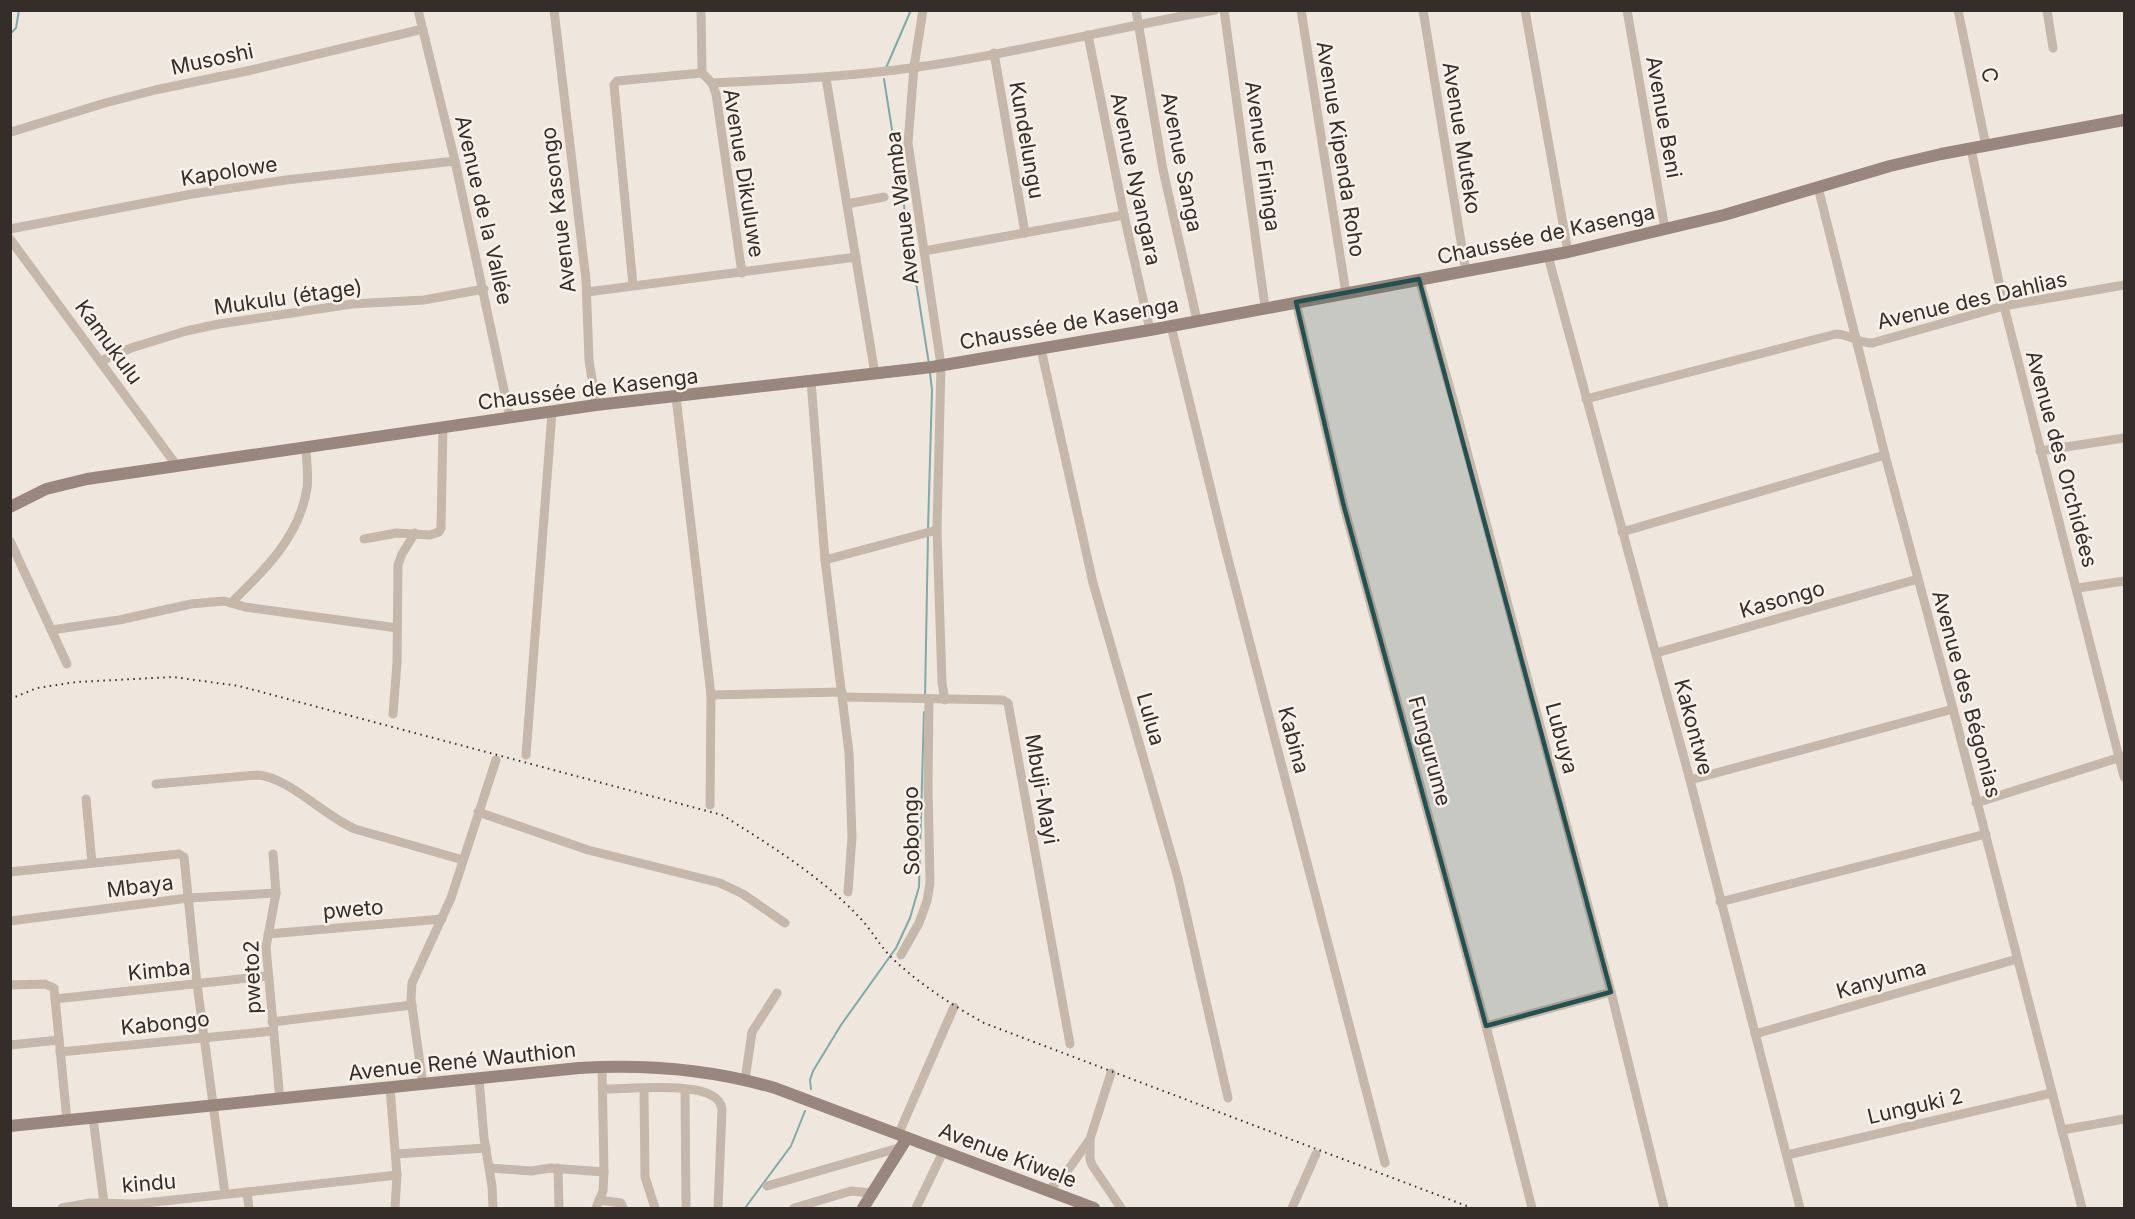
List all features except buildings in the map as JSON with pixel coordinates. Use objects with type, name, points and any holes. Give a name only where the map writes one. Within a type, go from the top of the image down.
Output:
[{"type":"main road","name":"Chaussée de Kasenga","points":[[10,507],[59,485],[177,466],[596,405],[933,366],[1150,330],[1568,252],[1724,215],[1890,166],[2124,120]]},
{"type":"main road","name":"Avenue René Wauthion","points":[[10,1126],[602,1067],[665,1067],[745,1080],[775,1088],[902,1140]]},
{"type":"main road","name":"Avenue Kiwele","points":[[902,1140],[943,1152],[1094,1209]]},
{"type":"main road","points":[[863,1209],[902,1140]]},
{"type":"street","name":"Avenue de la Vallée","points":[[418,10],[455,160],[510,418]]},
{"type":"street","name":"Avenue Kasongo","points":[[554,10],[587,292],[590,360],[596,405]]},
{"type":"street","name":"Avenue Dikuluwe","points":[[701,10],[702,73],[712,84],[716,94],[742,273]]},
{"type":"street","name":"Avenue Wamba","points":[[923,10],[914,67],[908,143],[924,251],[933,366],[942,683],[945,700]]},
{"type":"street","name":"Avenue Sanga","points":[[1136,10],[1163,170],[1197,320]]},
{"type":"street","points":[[712,84],[826,78],[914,67],[1215,10]]},
{"type":"street","name":"Avenue Fininga","points":[[1224,10],[1265,307]]},
{"type":"street","name":"Avenue Kipenda Roho","points":[[1301,10],[1346,293]]},
{"type":"street","name":"Avenue Muteko","points":[[1423,10],[1466,272]]},
{"type":"street","points":[[1525,10],[1568,252]]},
{"type":"street","name":"Avenue Beni","points":[[1627,10],[1665,229]]},
{"type":"street","name":"C","points":[[1958,10],[1986,146]]},
{"type":"street","points":[[2047,10],[2053,48]]},
{"type":"street","name":"Musoshi","points":[[11,132],[155,90],[423,29]]},
{"type":"street","name":"Avenue Nyangara","points":[[1088,35],[1150,330]]},
{"type":"street","name":"Kundelungu","points":[[994,53],[1025,233]]},
{"type":"street","points":[[633,285],[614,84],[617,81],[702,73]]},
{"type":"street","points":[[826,78],[875,374]]},
{"type":"street","name":"Avenue des Orchidées","points":[[1971,149],[2004,306],[2040,451],[2078,588],[2102,693],[2122,757],[2124,777]]},
{"type":"street","name":"Kapolowe","points":[[10,230],[192,194],[286,180],[455,160]]},
{"type":"street","name":"Avenue des Bégonias","points":[[1818,187],[1885,455],[1986,834],[2016,959],[2082,1209]]},
{"type":"street","points":[[847,204],[884,197]]},
{"type":"street","points":[[924,251],[1124,215]]},
{"type":"street","name":"Kamukulu","points":[[10,239],[177,466]]},
{"type":"street","name":"Kakontwe","points":[[1548,256],[1690,780],[1800,1209]]},
{"type":"street","points":[[587,292],[856,257]]},
{"type":"street","name":"Lubuya","points":[[1419,279],[1611,992],[1664,1209]]},
{"type":"street","name":"Avenue des Dahlias","points":[[1586,399],[1836,334],[1844,334],[1857,341],[1872,343],[2004,306],[2124,285]]},
{"type":"street","name":"Mukulu (étage)","points":[[101,361],[132,348],[186,331],[219,324],[352,304],[424,300],[484,289]]},
{"type":"street","name":"Fungurume","points":[[1296,302],[1343,503],[1486,1026],[1532,1209]]},
{"type":"street","name":"Kabina","points":[[1171,326],[1224,543],[1385,1163]]},
{"type":"street","name":"Lulua","points":[[1041,349],[1094,583],[1178,878],[1228,1098]]},
{"type":"street","points":[[811,381],[825,560],[843,694],[852,802],[848,892]]},
{"type":"street","points":[[676,397],[711,695],[710,806]]},
{"type":"street","points":[[526,755],[552,412]]},
{"type":"street","points":[[364,539],[387,534],[432,535],[439,532],[441,528],[444,428]]},
{"type":"street","points":[[2040,451],[2124,438]]},
{"type":"street","points":[[231,603],[267,566],[291,535],[307,488],[306,447]]},
{"type":"street","points":[[1622,532],[1885,455]]},
{"type":"street","points":[[825,560],[937,530]]},
{"type":"street","points":[[393,714],[398,663],[398,565],[415,533]]},
{"type":"street","points":[[10,541],[67,664]]},
{"type":"street","name":"Kasongo","points":[[1656,653],[1918,579]]},
{"type":"street","points":[[2078,588],[2124,580]]},
{"type":"street","points":[[51,630],[119,620],[191,604],[224,601],[245,607],[397,628]]},
{"type":"street","name":"Mbuji-Mayi","points":[[711,695],[843,694],[1006,701],[1009,706],[1070,1044]]},
{"type":"street","name":"Sobongo","points":[[901,955],[927,901],[930,883],[929,699]]},
{"type":"street","points":[[1690,780],[1953,709]]},
{"type":"street","points":[[1976,803],[2122,757]]},
{"type":"street","points":[[423,1085],[412,1005],[411,991],[414,977],[442,919],[496,760]]},
{"type":"street","points":[[156,784],[266,776],[293,790],[347,826],[463,860]]},
{"type":"street","points":[[86,799],[92,863]]},
{"type":"street","points":[[478,812],[588,850],[720,883],[743,894],[785,923]]},
{"type":"street","points":[[1720,903],[1986,834]]},
{"type":"street","name":"pweto2","points":[[273,854],[276,893],[268,934],[268,976],[280,1100]]},
{"type":"street","points":[[10,872],[181,855],[185,862],[197,984],[225,1194]]},
{"type":"street","name":"Mbaya","points":[[10,921],[188,898],[276,893]]},
{"type":"street","name":"pweto","points":[[268,934],[442,919]]},
{"type":"street","name":"Kanyuma","points":[[1755,1034],[2016,959]]},
{"type":"street","name":"Kimba","points":[[55,999],[268,976]]},
{"type":"street","points":[[10,986],[45,984],[54,988],[67,1120]]},
{"type":"street","points":[[1486,1026],[1611,992]]},
{"type":"street","points":[[745,1080],[752,1032],[777,993]]},
{"type":"street","name":"Kabongo","points":[[60,1052],[204,1037],[412,1005]]},
{"type":"street","points":[[767,1186],[902,1140],[954,1007]]},
{"type":"street","points":[[10,1045],[59,1040]]},
{"type":"street","points":[[602,1067],[604,1172],[603,1191],[597,1204],[621,1203],[623,1209]]},
{"type":"street","points":[[1048,1191],[1066,1173],[1090,1139],[1111,1073]]},
{"type":"street","points":[[479,1079],[493,1209]]},
{"type":"street","points":[[390,1088],[397,1175],[395,1209]]},
{"type":"street","points":[[602,1089],[685,1090],[707,1093],[715,1097],[721,1104],[718,1209]]},
{"type":"street","points":[[644,1089],[645,1177],[655,1209]]},
{"type":"street","points":[[685,1090],[686,1209]]},
{"type":"street","name":"Lunguki 2","points":[[1787,1155],[2052,1093]]},
{"type":"street","name":"kindu","points":[[93,1118],[104,1203],[120,1207],[397,1175]]},
{"type":"street","points":[[2062,1130],[2124,1119]]},
{"type":"street","points":[[1090,1139],[1092,1165],[1122,1209]]},
{"type":"street","points":[[396,1154],[486,1148]]},
{"type":"street","points":[[916,1209],[943,1152]]},
{"type":"street","points":[[1292,1209],[1316,1154]]},
{"type":"street","points":[[490,1168],[531,1171],[558,1168],[604,1172]]},
{"type":"street","points":[[558,1168],[559,1209]]},
{"type":"street","points":[[794,1209],[851,1191],[873,1193]]},
{"type":"street","points":[[247,1192],[249,1209]]},
{"type":"street","points":[[62,1209],[90,1203],[104,1203]]},
{"type":"highlighted area","points":[[1419,279],[1611,992],[1486,1026],[1343,503],[1296,302]]},
{"type":"waterway","points":[[10,34],[16,28],[19,10]]},
{"type":"waterway","points":[[886,68],[911,10]]},
{"type":"waterway","points":[[884,79],[929,364]]},
{"type":"waterway","points":[[928,529],[932,390],[930,373]]},
{"type":"waterway","points":[[925,697],[928,535]]},
{"type":"waterway","points":[[811,1089],[810,1080],[813,1071],[841,1025],[896,948],[910,918],[919,887],[924,712]]},
{"type":"waterway","points":[[745,1208],[791,1146],[805,1111]]},
{"type":"railway","points":[[10,699],[37,688],[76,682],[173,677],[239,686],[722,815],[812,875],[859,917],[889,955],[904,969],[937,994],[984,1023],[1472,1208]]}]
